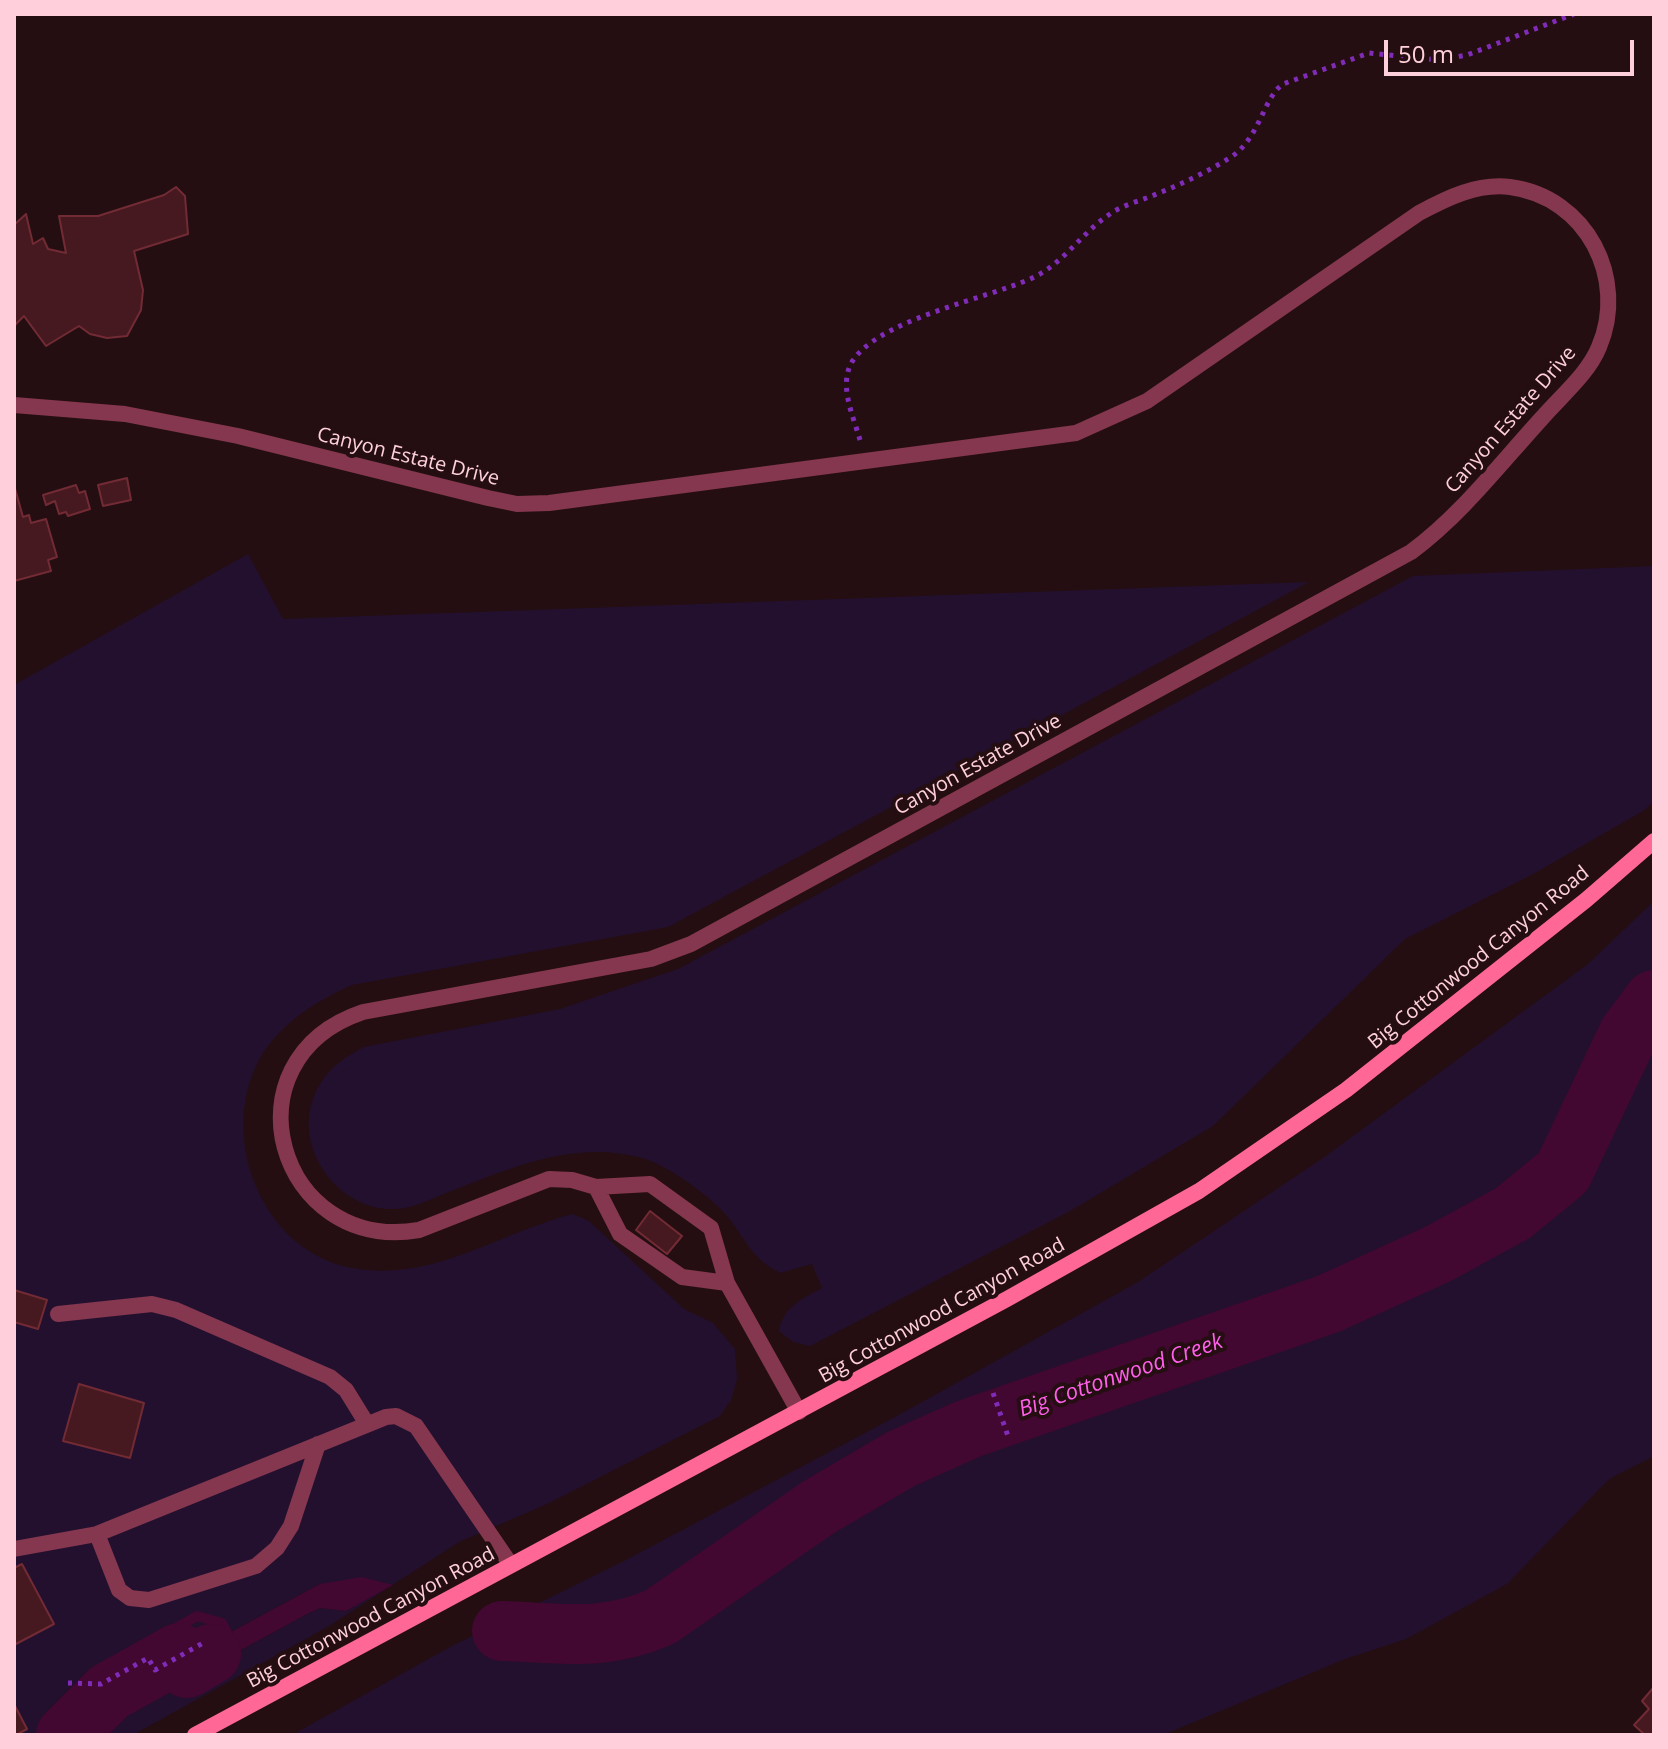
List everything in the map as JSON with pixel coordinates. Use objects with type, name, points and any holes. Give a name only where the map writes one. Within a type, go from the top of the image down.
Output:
[{"type":"main road","name":"Big Cottonwood Canyon Road","points":[[195,1735],[799,1412],[1199,1191],[1346,1090],[1586,900],[1654,841]]},
{"type":"street","name":"Canyon Estate Drive","points":[[14,405],[125,414],[238,436],[517,504],[549,503],[1045,439],[1109,421],[1147,401],[1387,233],[1451,197],[1481,188],[1510,187],[1555,203],[1587,234],[1598,250],[1609,282],[1611,306],[1598,351],[1432,536],[1397,560],[691,944],[651,959],[363,1012],[341,1019],[302,1049],[288,1072],[281,1096],[283,1140],[304,1186],[320,1207],[335,1219],[364,1230],[398,1234],[419,1230],[549,1179],[572,1180],[596,1187],[650,1184],[711,1228],[727,1283],[799,1412]]},
{"type":"street","points":[[596,1187],[620,1234],[682,1277],[727,1283]]},
{"type":"street","points":[[58,1314],[136,1305],[162,1306],[330,1377],[346,1390],[367,1424]]},
{"type":"street","points":[[14,1549],[97,1534],[367,1424],[396,1416],[416,1426],[511,1565]]},
{"type":"street","points":[[97,1534],[119,1590],[130,1598],[149,1600],[256,1566],[277,1548],[291,1526],[318,1444]]},
{"type":"path","points":[[867,462],[846,389],[846,375],[857,354],[870,343],[970,297],[1029,280],[1062,258],[1117,209],[1171,188],[1229,158],[1255,133],[1278,87],[1291,80],[1369,53],[1439,60],[1467,55],[1574,14]]},
{"type":"path","points":[[993,1393],[1009,1439]]},
{"type":"path","points":[[68,1683],[101,1684],[148,1658],[155,1670],[202,1644]]},
{"type":"shaded area","points":[[248,554],[283,619],[1309,582],[668,927],[352,985],[312,1006],[277,1035],[259,1060],[247,1091],[243,1123],[247,1156],[256,1187],[272,1216],[294,1240],[321,1258],[352,1268],[381,1271],[410,1269],[464,1254],[573,1214],[589,1221],[684,1309],[713,1323],[735,1349],[737,1379],[731,1400],[720,1416],[547,1504],[459,1542],[329,1626],[133,1735],[14,1735],[14,685]],"holes":[[[320,1584],[392,1585],[346,1611],[320,1608],[307,1614],[158,1695],[137,1659],[205,1646]]]},
{"type":"shaded area","points":[[1654,566],[1654,801],[1643,811],[1535,873],[1405,939],[1213,1126],[1070,1211],[810,1346],[793,1342],[779,1331],[789,1310],[822,1288],[812,1264],[780,1273],[771,1268],[752,1250],[724,1212],[703,1193],[653,1162],[617,1153],[593,1152],[546,1158],[396,1209],[358,1201],[341,1190],[317,1159],[309,1122],[316,1092],[332,1069],[364,1047],[560,1009],[678,969],[1413,576]]},
{"type":"shaded area","points":[[1654,901],[1654,1456],[1609,1479],[1507,1584],[1406,1639],[1345,1659],[1163,1735],[292,1735],[450,1647],[624,1561],[897,1416],[1138,1282],[1323,1158],[1588,964]]},
{"type":"shaded area","points":[[362,1577],[393,1585],[346,1611],[320,1608],[307,1614],[158,1695],[137,1659],[153,1650],[158,1658],[198,1635],[205,1646],[320,1584]]},
{"type":"building","points":[[176,187],[185,196],[188,234],[134,251],[143,290],[141,310],[127,336],[107,338],[90,334],[79,326],[46,346],[24,316],[14,326],[14,225],[26,214],[33,244],[43,238],[48,249],[66,253],[59,216],[98,216],[164,195]]},
{"type":"building","points":[[127,478],[131,500],[103,506],[98,485]]},
{"type":"building","points":[[14,485],[23,517],[29,515],[31,523],[46,519],[57,557],[48,560],[51,571],[14,581]]},
{"type":"building","points":[[76,485],[79,493],[85,491],[90,509],[68,516],[66,512],[59,514],[55,501],[46,505],[43,495]]},
{"type":"building","points":[[650,1211],[682,1236],[667,1254],[636,1230]]},
{"type":"building","points":[[14,1290],[47,1300],[38,1329],[14,1322]]},
{"type":"building","points":[[79,1384],[144,1403],[130,1458],[63,1441]]},
{"type":"building","points":[[22,1564],[54,1624],[14,1645],[14,1568]]},
{"type":"building","points":[[1654,1687],[1654,1735],[1645,1735],[1634,1725],[1649,1709],[1642,1701]]},
{"type":"building","points":[[14,1704],[27,1729],[16,1735],[14,1735]]},
{"type":"waterway","name":"Big Cottonwood Creek","points":[[502,1631],[601,1633],[660,1617],[819,1507],[901,1459],[968,1429],[1328,1304],[1438,1254],[1513,1213],[1563,1172],[1628,1035],[1654,1000]]},
{"type":"waterway","points":[[167,1633],[197,1616],[222,1623],[232,1643]]},
{"type":"waterway","points":[[107,1694],[133,1652],[167,1633],[179,1653]]},
{"type":"waterway","name":"Big Cottonwood Creek","points":[[66,1735],[109,1692],[179,1653],[187,1668],[211,1654]]},
{"type":"waterway","points":[[69,1735],[165,1681]]}]
